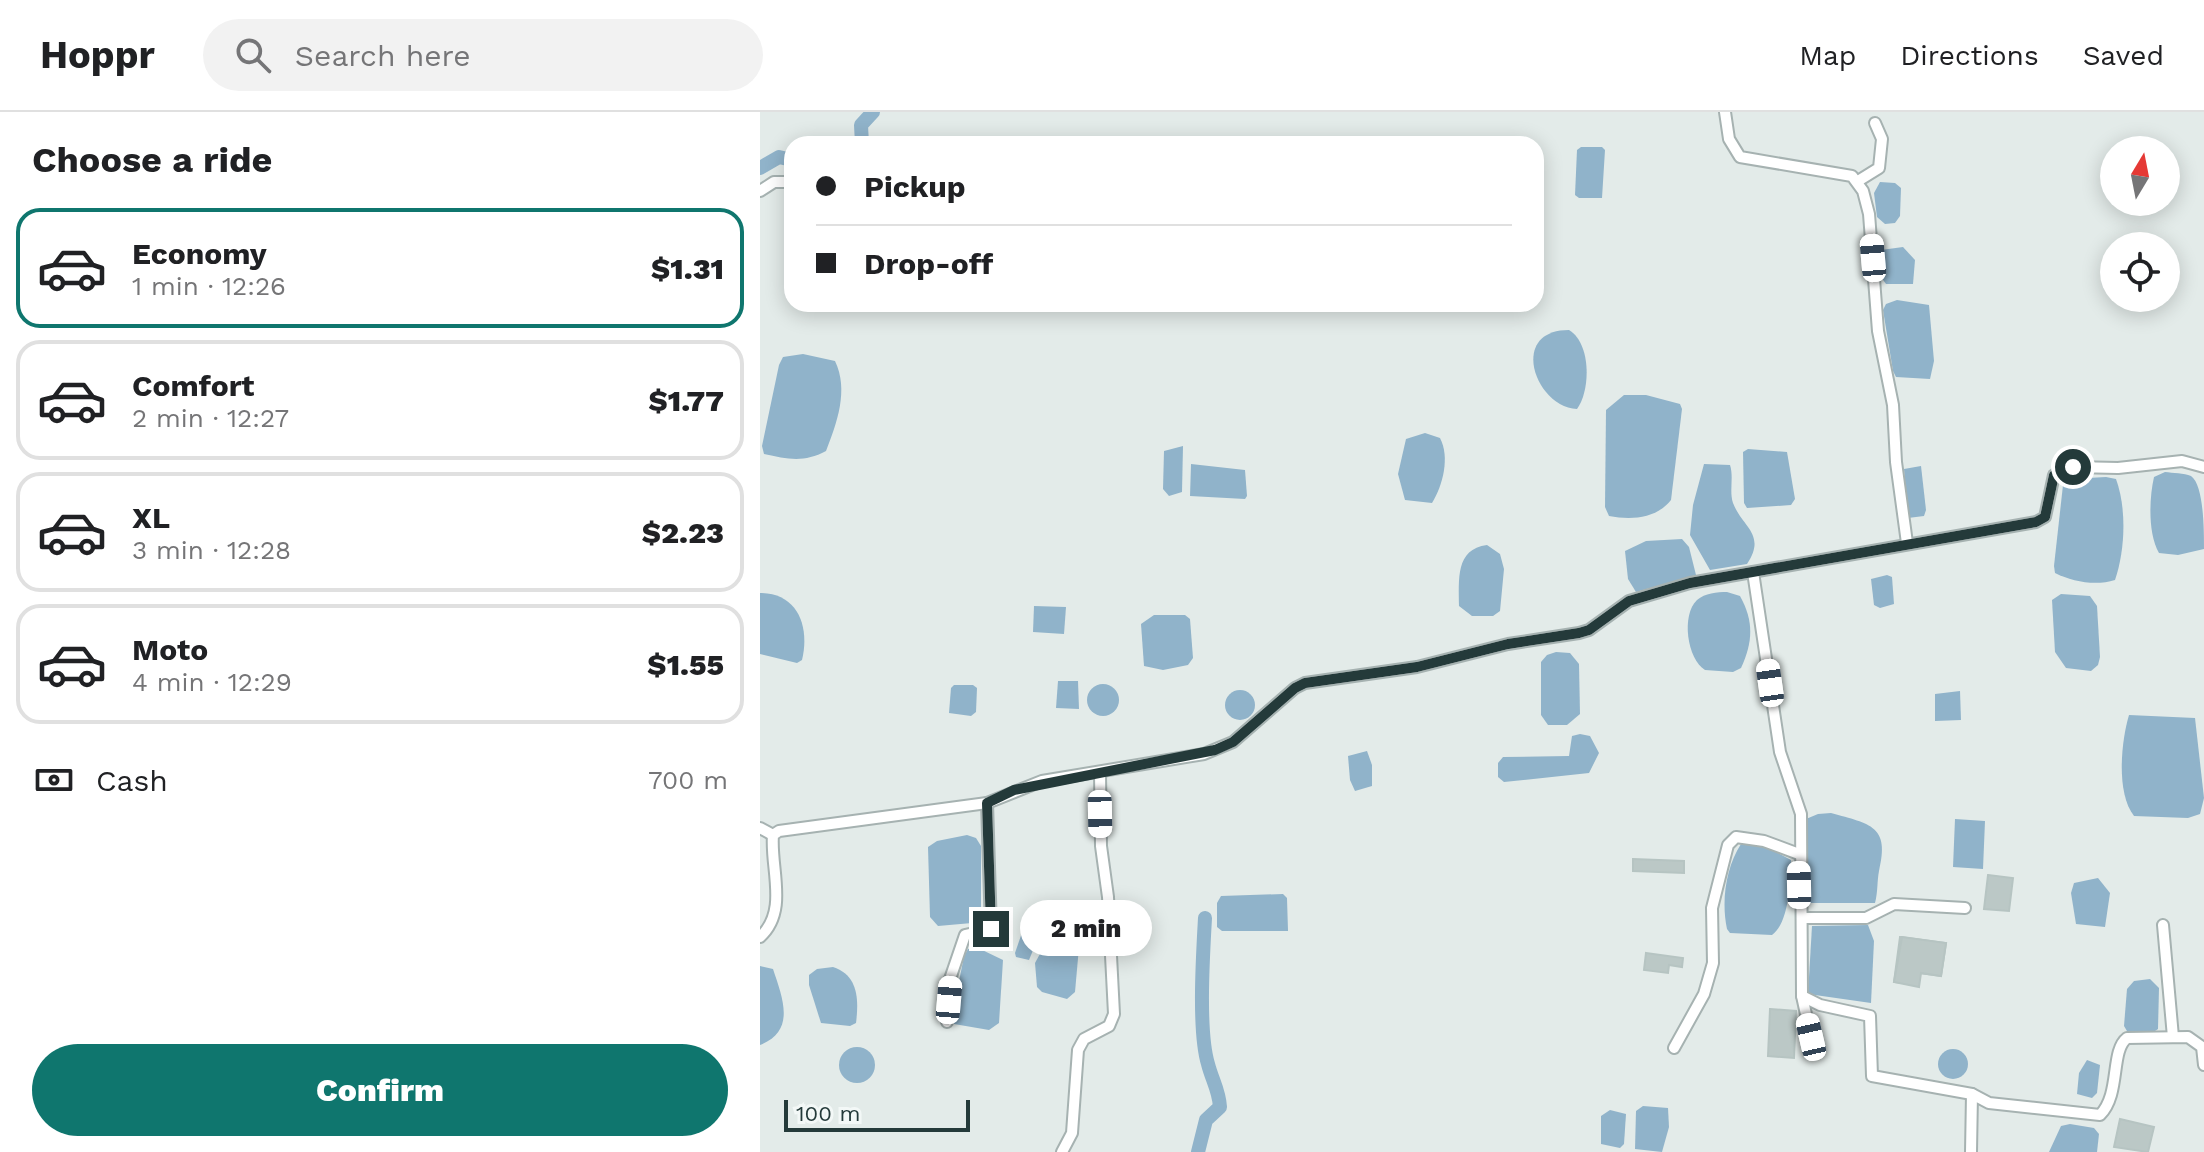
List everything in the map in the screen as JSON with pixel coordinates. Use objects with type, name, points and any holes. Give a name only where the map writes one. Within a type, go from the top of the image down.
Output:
[{"type":"street","points":[[1725,112],[1729,139],[1740,157],[1828,170],[1858,181]]},
{"type":"street","points":[[1858,181],[1879,168],[1882,139],[1875,123]]},
{"type":"street","points":[[1858,181],[1869,214],[1878,331],[1893,405],[1896,462],[1907,543]]},
{"type":"street","points":[[760,191],[774,182],[784,182]]},
{"type":"street","points":[[773,835],[791,827],[987,803],[1024,785],[1215,750],[1233,742],[1295,688],[1305,683],[1417,667],[1508,644],[1579,633],[1589,630],[1629,601],[1690,583],[2041,521],[2048,506],[2054,475],[2073,467],[2118,468],[2182,461],[2204,467]]},
{"type":"street","points":[[1753,572],[1780,752],[1799,805],[1802,996],[1811,1037]]},
{"type":"street","points":[[1062,1152],[1072,1133],[1078,1050],[1084,1039],[1109,1026],[1114,1014],[1108,897],[1101,846],[1100,773]]},
{"type":"street","points":[[947,1022],[950,979],[960,944],[965,935],[991,929],[987,803]]},
{"type":"street","points":[[760,828],[773,835]]},
{"type":"street","points":[[760,937],[770,928],[775,910],[773,835]]},
{"type":"street","points":[[1674,1048],[1704,994],[1713,963],[1712,908],[1728,845],[1736,837],[1764,841],[1799,854]]},
{"type":"street","points":[[1802,918],[1866,918],[1894,904],[1965,908]]},
{"type":"street","points":[[2163,925],[2173,1037]]},
{"type":"street","points":[[1802,996],[1820,1005],[1870,1016],[1872,1076],[1972,1094],[1989,1103],[2100,1115],[2110,1105],[2123,1041],[2173,1037],[2196,1041],[2203,1052],[2204,1065]]},
{"type":"street","points":[[1971,1152],[1972,1094]]},
{"type":"water","points":[[1581,147],[1602,147],[1605,150],[1602,198],[1579,198],[1575,195],[1577,150]]},
{"type":"water","points":[[1880,182],[1895,183],[1901,188],[1900,216],[1895,223],[1885,224],[1877,217],[1874,193]]},
{"type":"water","points":[[1903,247],[1915,260],[1913,284],[1886,284],[1881,277],[1881,250]]},
{"type":"water","points":[[1897,300],[1929,305],[1934,361],[1930,379],[1896,377],[1893,371],[1883,310],[1886,304]]},
{"type":"water","points":[[1569,330],[1582,345],[1585,356],[1585,390],[1577,409],[1562,405],[1549,396],[1534,369],[1534,354],[1539,342],[1550,333]]},
{"type":"water","points":[[803,354],[835,361],[839,372],[840,406],[826,451],[803,459],[764,454],[762,446],[779,365],[783,357]]},
{"type":"water","points":[[1624,395],[1646,395],[1680,404],[1682,409],[1671,500],[1658,511],[1634,518],[1609,516],[1605,507],[1606,410]]},
{"type":"water","points":[[1425,433],[1440,438],[1445,454],[1442,480],[1432,503],[1405,500],[1398,474],[1406,439]]},
{"type":"water","points":[[1183,446],[1182,492],[1169,496],[1163,489],[1164,451]]},
{"type":"water","points":[[1748,449],[1787,452],[1795,499],[1791,505],[1747,508],[1744,503],[1743,452]]},
{"type":"water","points":[[1191,464],[1245,470],[1247,496],[1245,499],[1190,496]]},
{"type":"water","points":[[1704,464],[1730,465],[1733,503],[1754,538],[1753,554],[1747,564],[1710,570],[1690,535],[1693,505]]},
{"type":"water","points":[[1921,466],[1926,510],[1924,516],[1908,518],[1904,469]]},
{"type":"water","points":[[2165,472],[2188,475],[2195,481],[2202,509],[2204,549],[2178,555],[2159,553],[2151,526],[2151,495],[2154,477]]},
{"type":"water","points":[[2070,479],[2116,479],[2123,516],[2123,543],[2115,580],[2085,582],[2055,573],[2063,485]]},
{"type":"water","points":[[1682,539],[1689,547],[1696,575],[1636,592],[1628,579],[1625,551],[1646,541]]},
{"type":"water","points":[[1487,545],[1500,554],[1504,569],[1500,611],[1493,616],[1472,616],[1459,606],[1461,567],[1469,553]]},
{"type":"water","points":[[1887,575],[1892,577],[1894,604],[1880,608],[1874,605],[1871,579]]},
{"type":"water","points":[[1727,592],[1740,596],[1745,605],[1750,623],[1748,649],[1741,668],[1733,672],[1705,670],[1690,647],[1689,616],[1700,598],[1711,593]]},
{"type":"water","points":[[760,593],[784,599],[798,614],[804,648],[802,660],[797,663],[760,654]]},
{"type":"water","points":[[2061,594],[2090,596],[2097,606],[2100,657],[2098,665],[2091,671],[2066,668],[2055,652],[2052,600]]},
{"type":"water","points":[[1034,606],[1066,607],[1064,634],[1033,632]]},
{"type":"water","points":[[1154,615],[1185,615],[1190,619],[1193,658],[1188,665],[1163,670],[1144,666],[1141,624]]},
{"type":"water","points":[[1570,653],[1579,664],[1580,714],[1567,725],[1548,725],[1541,715],[1541,662],[1547,655]]},
{"type":"water","points":[[1058,681],[1078,681],[1079,709],[1056,708]]},
{"type":"water","points":[[1103,684],[1114,689],[1119,700],[1114,711],[1103,716],[1092,711],[1087,700],[1092,689]]},
{"type":"water","points":[[954,685],[973,685],[977,688],[976,712],[971,716],[949,713],[951,688]]},
{"type":"water","points":[[1240,690],[1251,694],[1255,705],[1251,716],[1240,720],[1229,716],[1225,705],[1229,694]]},
{"type":"water","points":[[1960,691],[1961,720],[1935,721],[1935,694]]},
{"type":"water","points":[[2129,715],[2195,718],[2204,798],[2200,814],[2188,818],[2134,816],[2128,806],[2122,781],[2122,753]]},
{"type":"water","points":[[1572,736],[1590,736],[1599,753],[1589,773],[1504,782],[1498,777],[1498,763],[1503,757],[1569,756]]},
{"type":"water","points":[[1367,751],[1372,765],[1372,786],[1355,791],[1350,780],[1348,756]]},
{"type":"water","points":[[1831,813],[1867,824],[1879,836],[1882,856],[1875,903],[1808,903],[1805,899],[1806,819]]},
{"type":"water","points":[[1955,819],[1985,821],[1983,869],[1953,867]]},
{"type":"water","points":[[967,835],[976,838],[981,846],[981,917],[972,923],[938,926],[930,917],[928,847],[937,841]]},
{"type":"water","points":[[1741,844],[1767,847],[1791,860],[1786,911],[1772,935],[1730,933],[1727,929],[1726,885]]},
{"type":"water","points":[[2098,878],[2110,893],[2105,927],[2076,924],[2071,893],[2074,883]]},
{"type":"water","points":[[1283,894],[1287,898],[1288,931],[1222,931],[1217,927],[1217,903],[1221,896]]},
{"type":"water","points":[[1025,924],[1043,926],[1029,960],[1016,957],[1015,953]]},
{"type":"water","points":[[1868,925],[1874,941],[1871,1003],[1808,994],[1812,926]]},
{"type":"water","points":[[1064,933],[1074,936],[1079,947],[1075,992],[1067,999],[1042,992],[1037,987],[1035,963],[1047,941]]},
{"type":"water","points":[[976,947],[1003,960],[999,1023],[989,1030],[954,1024],[952,1017],[964,956],[968,949]]},
{"type":"water","points":[[760,966],[773,969],[784,1013],[779,1031],[760,1045]]},
{"type":"water","points":[[833,967],[848,976],[855,989],[856,1023],[850,1026],[821,1023],[809,985],[809,975],[817,969]]},
{"type":"water","points":[[2150,979],[2159,988],[2158,1029],[2152,1033],[2127,1031],[2124,1026],[2127,989],[2134,981]]},
{"type":"water","points":[[857,1047],[870,1052],[875,1065],[870,1078],[857,1083],[844,1078],[839,1065],[844,1052]]},
{"type":"water","points":[[1953,1049],[1964,1053],[1968,1064],[1964,1075],[1953,1079],[1942,1075],[1938,1064],[1942,1053]]},
{"type":"water","points":[[2087,1060],[2100,1065],[2097,1093],[2092,1098],[2077,1094],[2079,1073]]},
{"type":"water","points":[[1643,1106],[1668,1108],[1669,1127],[1662,1152],[1635,1149],[1636,1111]]},
{"type":"water","points":[[1610,1110],[1626,1114],[1624,1144],[1620,1148],[1601,1144],[1601,1116]]},
{"type":"water","points":[[2070,1124],[2094,1128],[2099,1134],[2097,1152],[2049,1152],[2061,1126]]},
{"type":"building","points":[[1633,859],[1684,861],[1684,873],[1633,871]]},
{"type":"building","points":[[1988,875],[2013,878],[2009,911],[1984,909]]},
{"type":"building","points":[[1900,937],[1946,943],[1941,976],[1919,973],[1917,985],[1894,982]]},
{"type":"building","points":[[1902,937],[1946,943],[1941,976],[1921,973],[1919,987],[1894,982]]},
{"type":"building","points":[[1646,953],[1683,958],[1682,967],[1669,965],[1668,973],[1644,970]]},
{"type":"building","points":[[1770,1009],[1796,1011],[1794,1058],[1768,1056]]},
{"type":"building","points":[[2120,1119],[2154,1127],[2148,1152],[2114,1147]]},
{"type":"waterway","points":[[862,136],[861,125],[873,112]]},
{"type":"waterway","points":[[760,168],[779,157],[784,158]]},
{"type":"waterway","points":[[1198,1152],[1206,1120],[1220,1107],[1203,1032],[1205,918]]},
{"type":"route","points":[[991,929],[993,915],[987,803],[1024,785],[1186,759],[1233,742],[1286,695],[1305,683],[1417,667],[1508,644],[1579,633],[1589,630],[1629,601],[1690,583],[1874,548],[2041,521],[2045,517],[2054,475],[2073,467]]}]
